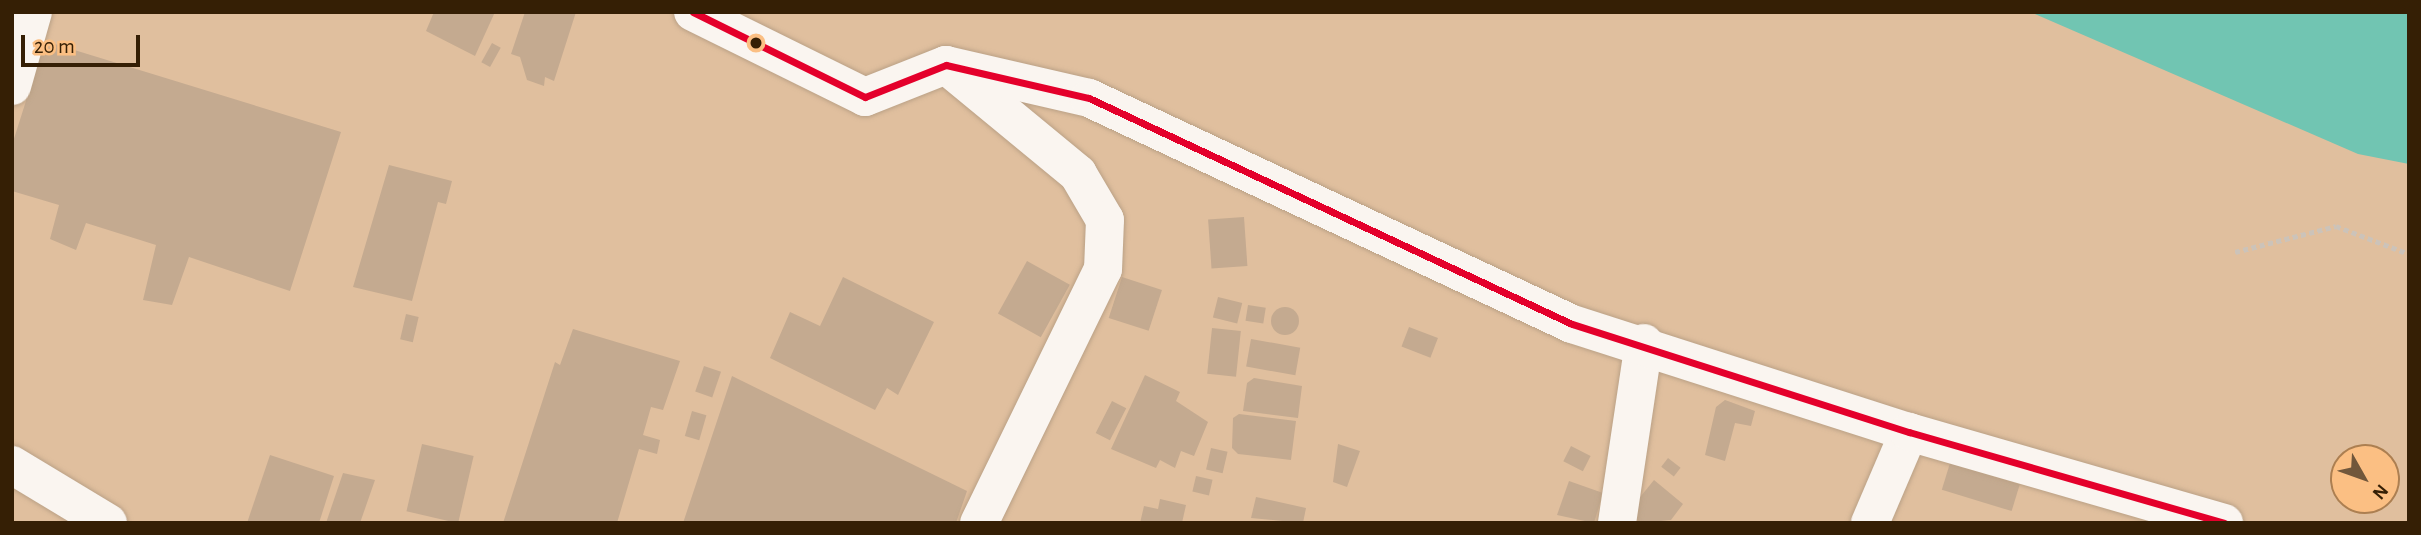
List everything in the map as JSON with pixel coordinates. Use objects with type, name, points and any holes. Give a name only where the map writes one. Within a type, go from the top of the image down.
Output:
[{"type":"main road","points":[[12,86],[33,12]]},
{"type":"main road","points":[[693,12],[865,97],[946,65],[1089,98],[1572,324],[1644,343],[1909,432],[2224,523]]},
{"type":"main road","points":[[946,65],[1078,174],[1105,220],[1103,269],[979,523]]},
{"type":"main road","points":[[1617,523],[1644,343]]},
{"type":"main road","points":[[1870,523],[1909,432]]},
{"type":"main road","points":[[12,465],[108,523]]},
{"type":"path","points":[[2235,252],[2336,226],[2409,254]]},
{"type":"water","points":[[2030,12],[2409,12],[2409,164],[2358,154]]},
{"type":"building","points":[[434,12],[495,12],[475,56],[426,31]]},
{"type":"building","points":[[525,12],[576,12],[554,81],[545,77],[544,86],[527,80],[520,57],[511,54]]},
{"type":"building","points":[[45,41],[341,132],[290,291],[189,257],[172,305],[143,300],[156,245],[86,223],[76,250],[50,239],[59,205],[12,191],[12,145]]},
{"type":"building","points":[[492,43],[501,48],[490,67],[481,62]]},
{"type":"building","points":[[389,165],[452,181],[446,204],[438,202],[412,301],[353,287]]},
{"type":"building","points":[[1244,217],[1247,266],[1212,268],[1208,220]]},
{"type":"building","points":[[1027,261],[1070,285],[1041,337],[998,313]]},
{"type":"building","points":[[843,277],[934,322],[898,395],[887,388],[875,410],[770,358],[790,312],[820,326]]},
{"type":"building","points":[[1122,277],[1162,290],[1149,331],[1109,318]]},
{"type":"building","points":[[1218,297],[1242,303],[1237,323],[1213,317]]},
{"type":"building","points":[[1248,305],[1266,308],[1263,324],[1245,321]]},
{"type":"building","points":[[1285,307],[1295,311],[1299,321],[1295,331],[1285,335],[1275,331],[1271,321],[1275,311]]},
{"type":"building","points":[[406,314],[419,317],[413,342],[400,339]]},
{"type":"building","points":[[1409,327],[1438,338],[1430,358],[1401,347]]},
{"type":"building","points":[[1212,328],[1241,331],[1236,377],[1207,374]]},
{"type":"building","points":[[573,329],[680,361],[663,410],[651,407],[643,435],[660,440],[657,454],[639,449],[617,523],[503,523],[555,362],[560,365]]},
{"type":"building","points":[[1251,339],[1300,348],[1295,375],[1246,367]]},
{"type":"building","points":[[704,366],[721,372],[712,397],[695,392]]},
{"type":"building","points":[[1145,375],[1180,392],[1176,401],[1208,422],[1194,456],[1181,451],[1175,468],[1160,460],[1156,468],[1111,449]]},
{"type":"building","points":[[732,376],[967,491],[956,523],[683,523]]},
{"type":"building","points":[[1254,378],[1302,386],[1298,418],[1243,411],[1247,383]]},
{"type":"building","points":[[1725,400],[1755,411],[1751,426],[1735,423],[1725,461],[1705,455],[1716,407]]},
{"type":"building","points":[[1112,401],[1126,408],[1110,440],[1096,433]]},
{"type":"building","points":[[692,411],[706,415],[699,440],[685,436]]},
{"type":"building","points":[[1239,414],[1296,421],[1291,460],[1238,454],[1232,448],[1233,418]]},
{"type":"building","points":[[422,444],[474,456],[458,523],[406,511]]},
{"type":"building","points":[[1338,444],[1360,451],[1347,487],[1333,482]]},
{"type":"building","points":[[1571,446],[1591,456],[1583,471],[1563,461]]},
{"type":"building","points":[[1211,448],[1228,452],[1223,473],[1206,469]]},
{"type":"building","points":[[270,455],[334,476],[319,523],[247,523]]},
{"type":"building","points":[[1668,458],[1681,468],[1674,477],[1661,467]]},
{"type":"building","points":[[1950,463],[2020,484],[2012,511],[1942,490]]},
{"type":"building","points":[[343,473],[375,480],[360,523],[326,523]]},
{"type":"building","points":[[1196,476],[1213,480],[1209,495],[1192,492]]},
{"type":"building","points":[[1654,480],[1683,504],[1671,520],[1641,523],[1628,512]]},
{"type":"building","points":[[1569,481],[1603,493],[1594,523],[1557,515]]},
{"type":"building","points":[[1256,497],[1306,508],[1303,523],[1251,518]]},
{"type":"building","points":[[1160,499],[1186,505],[1182,523],[1140,523],[1144,506],[1158,509]]},
{"type":"transit line","points":[[693,12],[865,97],[946,65],[1089,98],[1572,324],[1909,432],[2224,523]]}]
